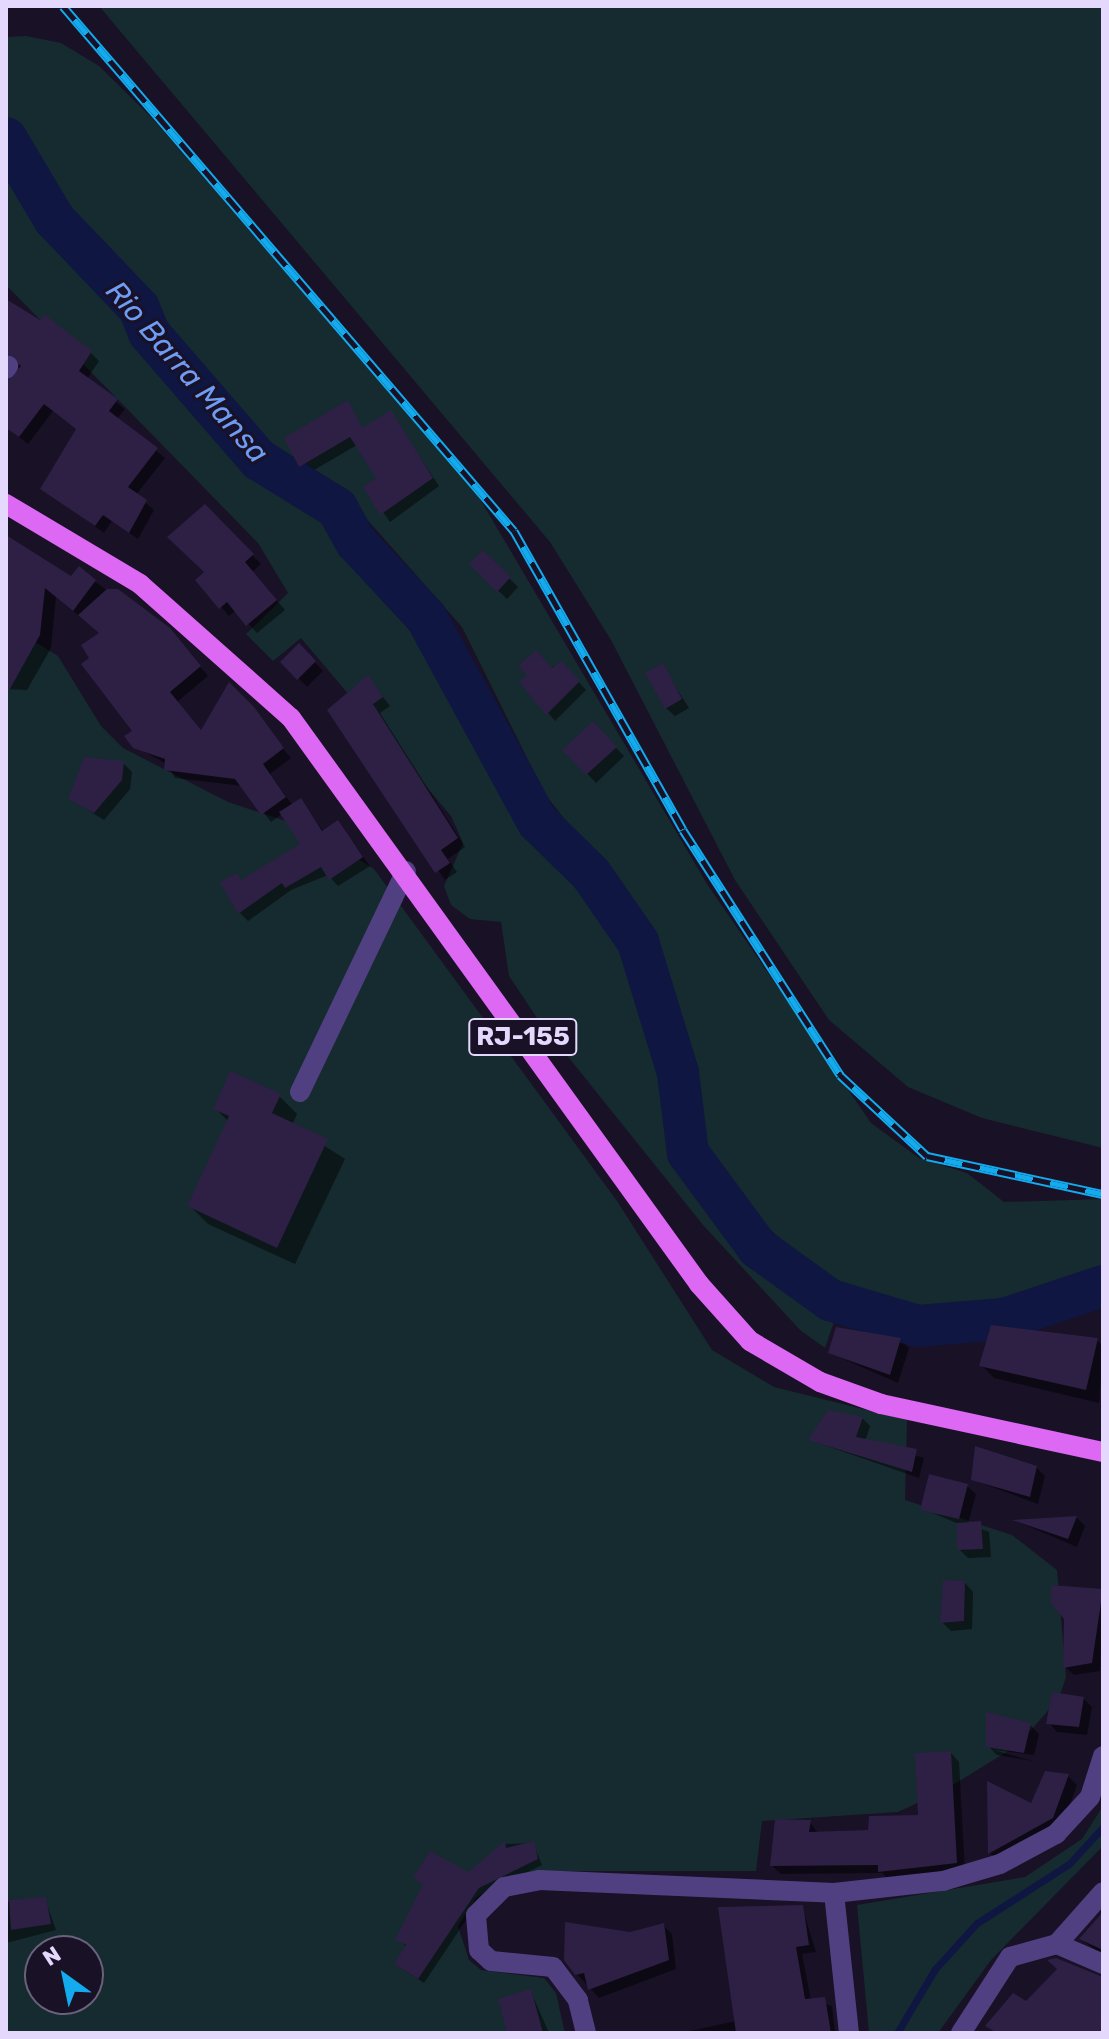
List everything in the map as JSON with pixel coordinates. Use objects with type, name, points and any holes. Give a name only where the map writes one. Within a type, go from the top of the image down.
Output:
[{"type":"main road","name":"RJ-155","points":[[6,504],[140,584],[241,667],[291,718],[406,871],[699,1284],[750,1341],[820,1382],[881,1404],[1103,1452]]},
{"type":"street","points":[[300,1092],[406,871]]},
{"type":"street","points":[[586,2033],[578,2000],[553,1967],[491,1961],[479,1950],[476,1915],[504,1887],[539,1880],[834,1893],[943,1881],[1024,1852],[1083,1808],[1103,1756]]},
{"type":"street","points":[[961,2033],[1010,1957],[1057,1944],[1103,1892]]},
{"type":"street","points":[[834,1893],[849,2033]]},
{"type":"street","points":[[1057,1944],[1103,1964]]},
{"type":"green space","points":[[99,6],[1103,6],[1103,1148],[982,1118],[908,1087],[829,1020],[735,880],[611,640],[550,542]]},
{"type":"green space","points":[[26,36],[61,43],[99,66],[152,118],[477,494],[707,884],[871,1123],[919,1158],[967,1173],[1004,1202],[1103,1199],[1103,1277],[942,1310],[889,1310],[829,1281],[726,1191],[703,1152],[686,1035],[649,928],[545,794],[462,627],[350,500],[278,466],[236,409],[163,340],[141,294],[119,282],[105,253],[44,181],[6,118],[6,37]]},
{"type":"green space","points":[[6,166],[17,196],[264,474],[327,511],[349,553],[425,650],[523,828],[613,919],[643,1000],[684,1168],[722,1226],[777,1282],[897,1334],[834,1322],[825,1348],[800,1330],[703,1225],[537,1018],[509,976],[501,922],[470,919],[451,905],[444,886],[463,843],[451,816],[301,638],[273,661],[246,634],[288,593],[258,543],[6,285]]},
{"type":"green space","points":[[6,624],[58,656],[101,726],[123,748],[228,802],[313,830],[374,869],[617,1201],[712,1350],[774,1387],[907,1420],[905,1500],[1012,1535],[1057,1570],[1066,1677],[1059,1698],[1018,1745],[943,1791],[898,1812],[762,1821],[756,1871],[555,1871],[502,1880],[476,1898],[458,1926],[469,1960],[481,1970],[544,1978],[556,1993],[565,2033],[6,2033]]},
{"type":"green space","points":[[1103,1806],[1103,1846],[991,1960],[938,2033],[869,2033],[857,1905],[1025,1877],[1082,1839]]},
{"type":"building","points":[[6,299],[40,320],[44,314],[92,351],[79,371],[118,399],[109,411],[158,448],[128,487],[147,500],[129,533],[103,515],[95,526],[40,489],[76,429],[44,404],[19,437],[6,428],[6,382],[21,366],[6,354]]},
{"type":"building","points":[[348,400],[362,428],[391,410],[433,478],[380,515],[363,487],[376,478],[350,437],[299,467],[284,438]]},
{"type":"building","points":[[205,504],[254,554],[245,562],[277,600],[246,626],[227,602],[219,609],[195,580],[204,572],[167,537]]},
{"type":"building","points":[[6,535],[71,576],[79,566],[96,580],[73,611],[45,588],[40,635],[6,696]]},
{"type":"building","points":[[483,550],[511,577],[497,592],[469,564]]},
{"type":"building","points":[[107,589],[118,589],[170,628],[201,666],[170,692],[201,730],[229,682],[254,707],[284,748],[263,764],[286,797],[261,815],[235,779],[164,770],[165,759],[133,748],[124,736],[132,731],[81,664],[89,658],[81,645],[99,633],[78,615]]},
{"type":"building","points":[[299,643],[316,661],[297,680],[280,662]]},
{"type":"building","points":[[536,650],[552,668],[561,661],[580,681],[546,715],[519,682],[527,675],[518,666]]},
{"type":"building","points":[[663,663],[682,699],[665,709],[645,673]]},
{"type":"building","points":[[368,675],[383,697],[373,704],[458,838],[441,850],[450,863],[435,873],[327,710]]},
{"type":"building","points":[[593,721],[617,747],[586,775],[562,750]]},
{"type":"building","points":[[84,757],[124,761],[122,780],[94,813],[68,799]]},
{"type":"building","points":[[301,798],[322,831],[338,820],[363,857],[329,880],[321,867],[285,888],[282,883],[238,914],[220,882],[237,873],[241,880],[300,844],[279,812]]},
{"type":"building","points":[[230,1071],[281,1094],[272,1113],[328,1139],[277,1248],[187,1206],[229,1116],[213,1109]]},
{"type":"building","points":[[991,1325],[1098,1338],[1086,1390],[979,1366]]},
{"type":"building","points":[[836,1327],[901,1338],[890,1375],[828,1353]]},
{"type":"building","points":[[828,1410],[863,1417],[856,1437],[917,1449],[912,1472],[808,1440]]},
{"type":"building","points":[[975,1446],[1037,1466],[1030,1497],[971,1480]]},
{"type":"building","points":[[929,1474],[968,1484],[959,1519],[920,1510]]},
{"type":"building","points":[[1077,1516],[1068,1539],[1012,1520]]},
{"type":"building","points":[[981,1521],[983,1549],[957,1550],[957,1523]]},
{"type":"building","points":[[943,1580],[965,1581],[964,1621],[940,1623]]},
{"type":"building","points":[[1051,1585],[1103,1589],[1092,1663],[1063,1668],[1064,1619],[1051,1603]]},
{"type":"building","points":[[1052,1692],[1084,1697],[1079,1727],[1046,1724]]},
{"type":"building","points":[[986,1712],[1031,1723],[1024,1753],[986,1747]]},
{"type":"building","points":[[951,1751],[957,1863],[878,1872],[878,1865],[770,1866],[775,1819],[811,1820],[809,1832],[868,1830],[869,1816],[918,1815],[915,1753]]},
{"type":"building","points":[[1045,1771],[1069,1774],[1053,1818],[988,1854],[987,1781],[1031,1803]]},
{"type":"building","points":[[505,1841],[506,1848],[534,1841],[538,1859],[479,1888],[418,1979],[394,1964],[406,1945],[395,1940],[423,1884],[413,1878],[430,1851],[468,1872]]},
{"type":"building","points":[[46,1897],[51,1924],[11,1930],[9,1900]]},
{"type":"building","points":[[803,1905],[809,1945],[796,1947],[805,1999],[825,1997],[831,2033],[736,2033],[718,1907]]},
{"type":"building","points":[[1103,1912],[1103,1950],[1079,1939]]},
{"type":"building","points":[[565,1922],[630,1932],[664,1923],[669,1960],[588,1990],[584,1973],[575,1975],[564,1960]]},
{"type":"building","points":[[1056,1958],[1103,1977],[1103,2033],[997,2033],[985,2026],[1013,1993],[1026,2001],[1057,1969],[1047,1960]]},
{"type":"building","points":[[531,1989],[543,2033],[507,2033],[498,1999]]},
{"type":"waterway","name":"Rio Barra Mansa","points":[[6,138],[54,219],[139,308],[149,333],[259,460],[337,508],[356,542],[426,617],[538,822],[591,874],[638,942],[678,1073],[688,1153],[758,1248],[830,1300],[918,1326],[1004,1319],[1103,1286]]},
{"type":"waterway","points":[[897,2033],[935,1969],[977,1923],[1069,1864],[1103,1827]]},
{"type":"railway","points":[[63,6],[514,531],[683,830],[840,1075],[927,1156],[1103,1194]]}]
